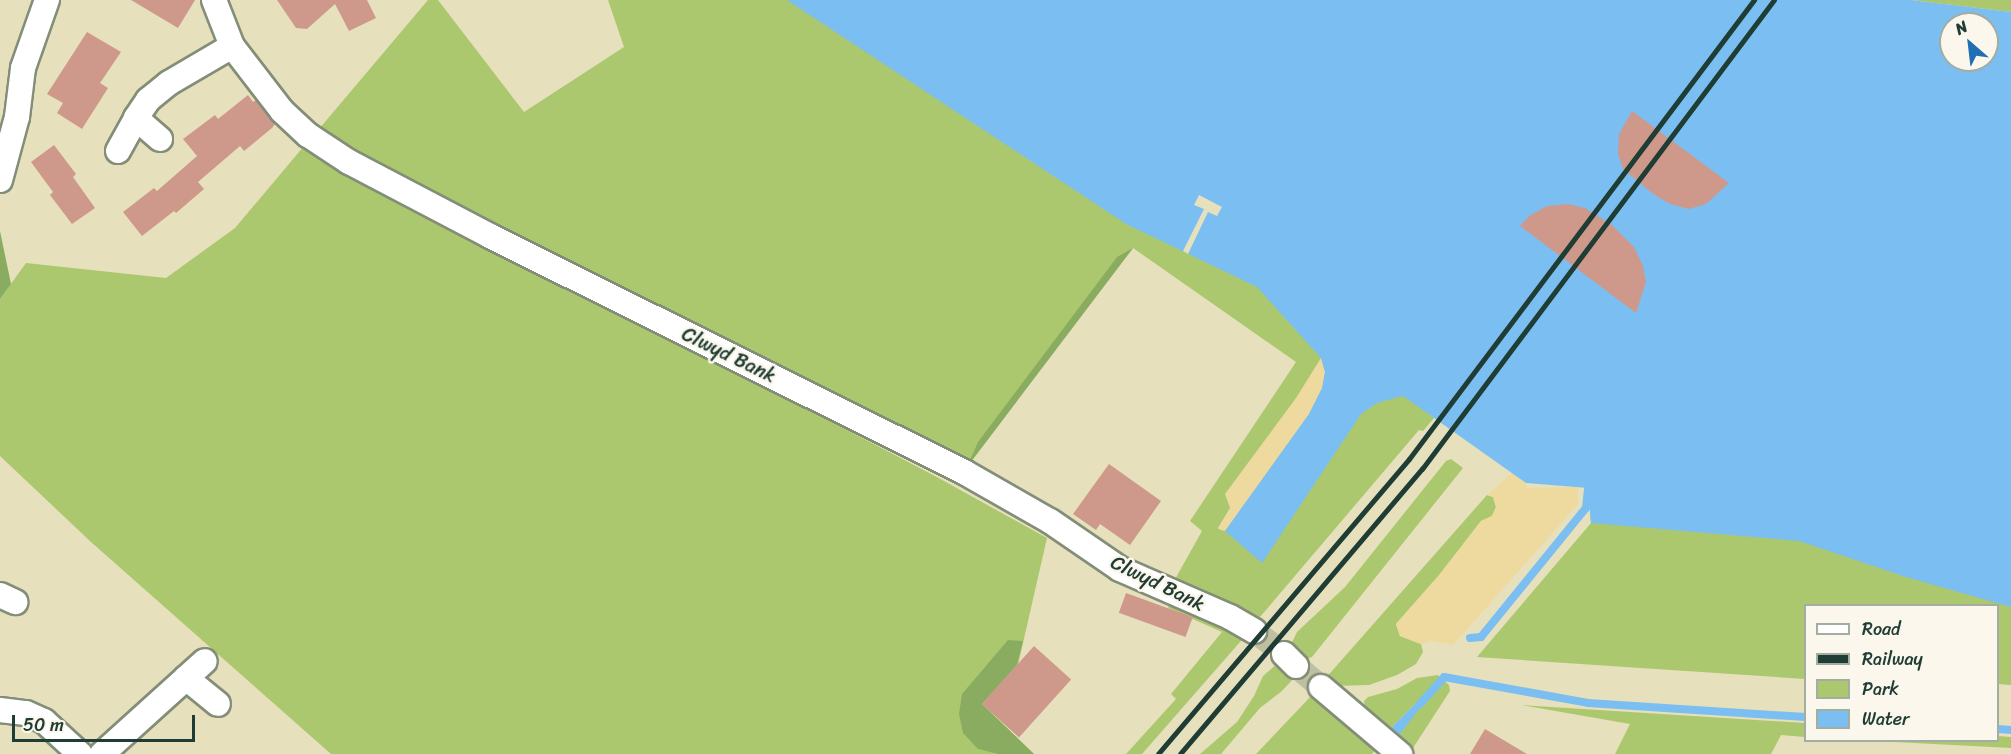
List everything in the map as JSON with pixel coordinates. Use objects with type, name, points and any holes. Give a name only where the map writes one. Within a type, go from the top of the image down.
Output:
[{"type":"street","points":[[0,180],[17,117],[23,68],[47,0]]},
{"type":"street","name":"Clwyd Bank","points":[[214,0],[232,46],[282,111],[308,135],[349,162],[490,236],[964,472],[1050,521],[1120,569],[1230,617],[1254,631]]},
{"type":"street","points":[[118,151],[148,100],[169,83],[232,46]]},
{"type":"street","points":[[136,118],[160,139]]},
{"type":"street","points":[[102,754],[205,661]]},
{"type":"street","points":[[186,678],[218,704]]},
{"type":"street","points":[[1321,687],[1398,752]]},
{"type":"street","points":[[0,710],[26,713],[44,721],[80,754]]},
{"type":"green space","points":[[428,0],[438,0],[524,112],[624,47],[608,0],[897,0],[1434,418],[1423,431],[1419,430],[1260,617],[1174,581],[1202,531],[1190,521],[1296,362],[1133,248],[967,467],[426,192],[357,156],[319,129]],"holes":[[[1321,359],[1325,372],[1322,388],[1309,414],[1225,531],[1218,528]]]},
{"type":"green space","points":[[1911,0],[2011,0],[2011,12]]},
{"type":"green space","points":[[304,146],[935,476],[1047,538],[1018,665],[982,704],[1034,754],[331,754],[91,542],[0,456],[0,299],[26,263],[166,278],[235,228]]},
{"type":"green space","points":[[0,231],[11,284],[0,299]]},
{"type":"green space","points":[[1133,248],[967,467],[978,442],[1117,257]]},
{"type":"green space","points":[[1451,459],[1463,468],[1312,657],[1303,660],[1289,649],[1297,632],[1345,587],[1446,461]]},
{"type":"green space","points":[[1588,488],[2011,510],[2011,685],[1999,684],[1999,604],[1804,604],[1804,679],[1477,657],[1591,523]]},
{"type":"green space","points":[[1487,495],[1493,497],[1496,507],[1492,516],[1481,521],[1440,574],[1396,624],[1400,636],[1421,644],[1423,652],[1416,664],[1397,675],[1369,685],[1335,686],[1324,680]]},
{"type":"green space","points":[[1172,599],[1247,634],[1142,754],[1126,754],[1176,699],[1171,694],[1222,632],[1168,608]]},
{"type":"green space","points":[[1008,640],[1023,641],[1017,665],[982,704],[1034,754],[998,754],[978,749],[963,733],[959,714],[962,694]]},
{"type":"green space","points":[[1279,662],[1293,674],[1293,679],[1260,708],[1221,754],[1200,754],[1237,722],[1254,696],[1263,676]]},
{"type":"green space","points":[[1438,675],[1449,685],[1450,691],[1411,751],[1396,739],[1423,696],[1387,732],[1365,710],[1364,701],[1368,697],[1397,689],[1417,678]]},
{"type":"green space","points":[[1314,693],[1380,745],[1372,754],[1256,754]]},
{"type":"green space","points":[[1521,705],[1804,723],[1804,737],[1781,735],[1771,754],[1615,754],[1630,724]]},
{"type":"green space","points":[[1999,736],[2011,737],[2011,748],[1894,742],[1999,742]]},
{"type":"sand","points":[[1321,358],[1325,372],[1322,388],[1309,414],[1225,531],[1218,529],[1230,508],[1225,494],[1296,398]]},
{"type":"sand","points":[[1512,473],[1526,483],[1527,488],[1578,487],[1578,504],[1453,645],[1432,641],[1421,644],[1400,636],[1396,624],[1440,574],[1481,521],[1492,516],[1496,507],[1493,497],[1487,495]]},
{"type":"water","points":[[787,0],[1911,0],[2011,12],[2011,607],[1906,577],[1799,541],[1591,523],[1588,488],[1526,483],[1403,396],[1377,403],[1361,414],[1262,563],[1225,531],[1309,414],[1322,388],[1325,372],[1321,358],[1257,287],[1126,224]]},
{"type":"water","points":[[1423,696],[1427,699],[1396,739],[1387,732]]},
{"type":"pier","points":[[1199,195],[1222,207],[1217,216],[1208,212],[1188,254],[1183,251],[1204,209],[1194,205]]},
{"type":"building","points":[[131,0],[195,0],[178,28]]},
{"type":"building","points":[[277,0],[367,0],[376,18],[349,31],[335,4],[307,29],[296,28]]},
{"type":"building","points":[[87,32],[121,52],[100,83],[108,88],[82,129],[57,113],[63,103],[47,94]]},
{"type":"building","points":[[248,95],[253,102],[256,100],[275,124],[272,128],[244,151],[240,146],[198,182],[204,189],[176,213],[174,211],[142,236],[123,212],[154,188],[157,191],[197,156],[183,139],[215,115],[218,119]]},
{"type":"building","points":[[1632,111],[1729,183],[1706,204],[1689,209],[1670,204],[1652,193],[1623,169],[1618,154],[1619,134]]},
{"type":"building","points":[[54,145],[76,174],[73,177],[95,208],[72,224],[50,195],[53,192],[31,162]]},
{"type":"building","points":[[1568,204],[1585,208],[1613,226],[1634,247],[1643,266],[1646,282],[1636,313],[1520,226],[1529,216],[1547,206]]},
{"type":"building","points":[[1109,464],[1161,501],[1130,545],[1100,524],[1096,530],[1073,514]]},
{"type":"building","points":[[1126,593],[1193,617],[1186,637],[1119,613]]},
{"type":"building","points":[[1034,646],[1071,679],[1019,737],[982,704]]},
{"type":"building","points":[[1485,729],[1527,754],[1470,754]]},
{"type":"waterway","points":[[1470,638],[1481,637],[1586,508],[1588,488]]},
{"type":"waterway","points":[[1420,704],[1444,677],[1588,703],[1804,717]]},
{"type":"waterway","points":[[1999,729],[2011,730]]},
{"type":"tunnel","points":[[1254,631],[1284,654]]},
{"type":"tunnel","points":[[1296,666],[1321,687]]},
{"type":"railway","points":[[1158,754],[1409,459],[1754,0]]},
{"type":"railway","points":[[1180,754],[1422,469],[1774,0]]}]
